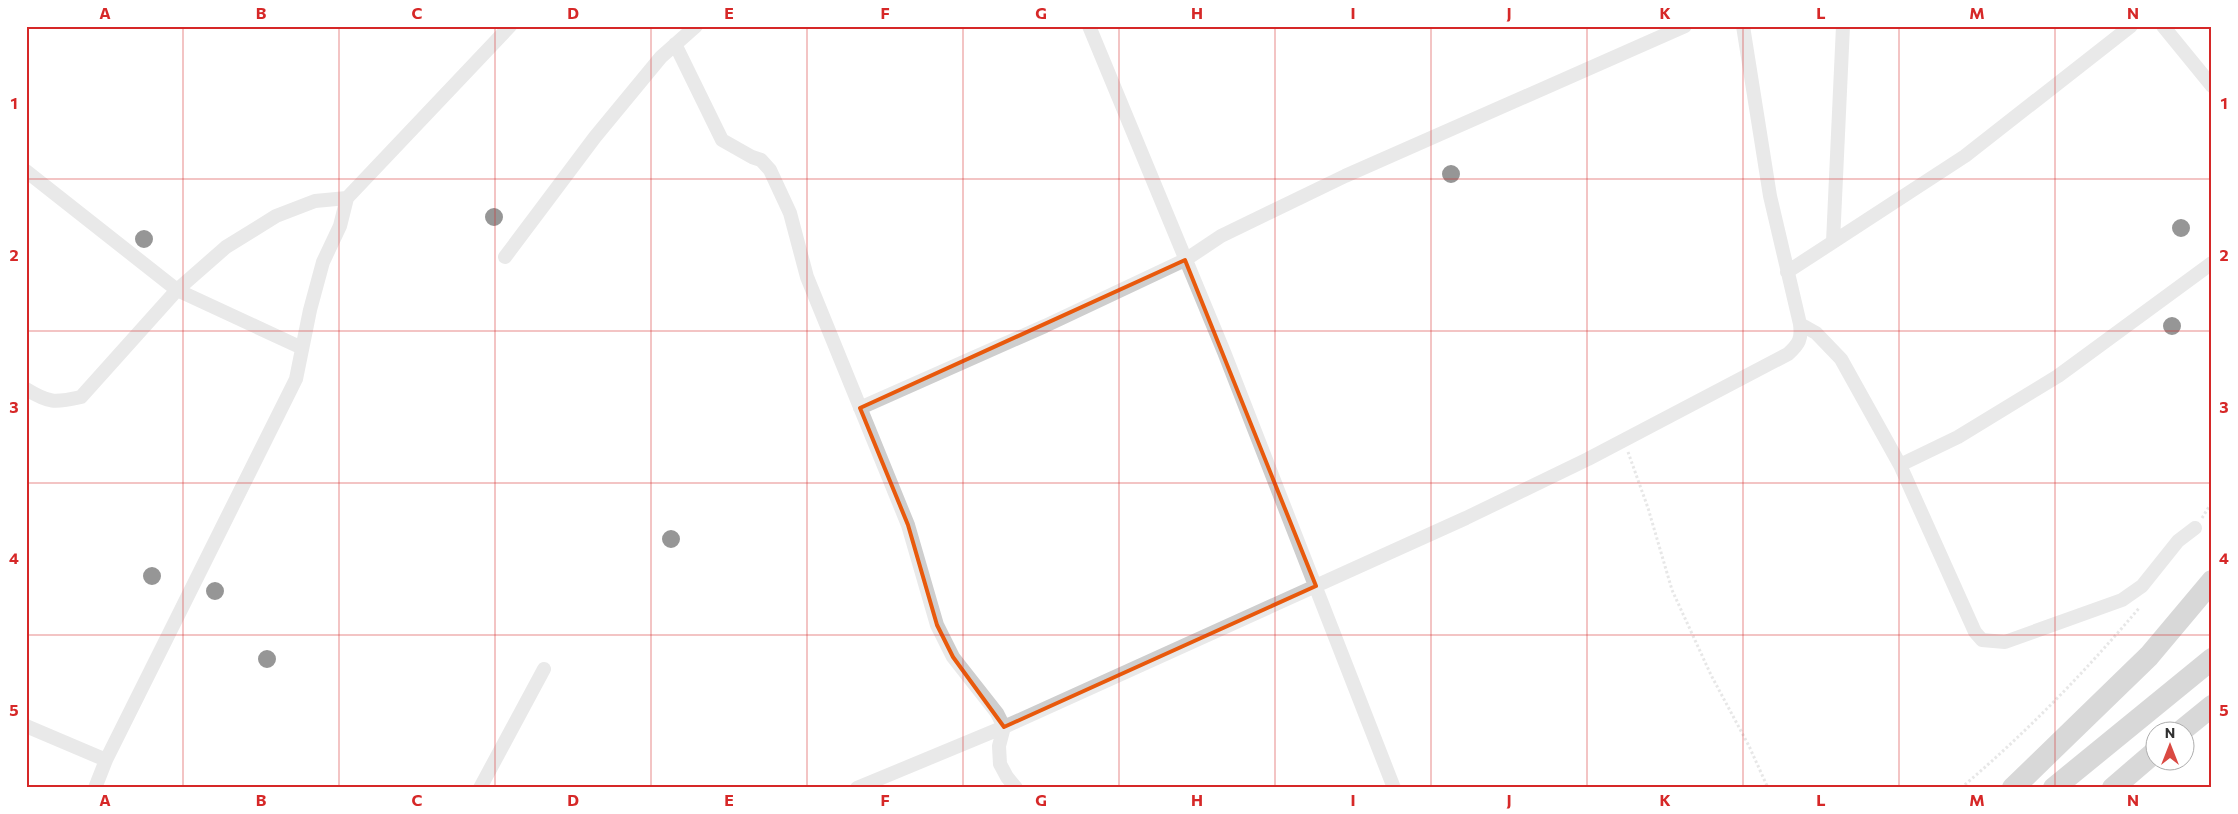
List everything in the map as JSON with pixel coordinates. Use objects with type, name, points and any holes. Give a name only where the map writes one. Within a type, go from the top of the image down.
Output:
[{"type":"main road","points":[[2013,788],[2149,656],[2212,581]]},
{"type":"main road","points":[[2054,788],[2212,659]]},
{"type":"main road","points":[[2192,722],[2212,706]]},
{"type":"main road","points":[[2113,788],[2146,760]]},
{"type":"street","points":[[95,788],[106,760],[296,379],[323,262],[340,226],[347,198],[510,26]]},
{"type":"street","points":[[505,257],[595,137],[661,57],[696,26]]},
{"type":"street","points":[[1089,26],[1224,352],[1394,788]]},
{"type":"street","points":[[860,408],[1036,330],[1185,260],[1221,236],[1345,176],[1685,26]]},
{"type":"street","points":[[857,788],[1004,727],[1475,514],[1624,440],[1788,354],[1800,344],[1802,336],[1800,324],[1770,196],[1743,26]]},
{"type":"street","points":[[1833,242],[1843,26]]},
{"type":"street","points":[[1787,272],[1965,156],[2131,26]]},
{"type":"street","points":[[2163,26],[2212,86]]},
{"type":"street","points":[[675,44],[722,140],[761,160],[770,170],[790,213],[807,277],[908,525],[937,625],[953,658],[997,714],[1004,727],[1000,746],[1000,764],[1016,788]]},
{"type":"street","points":[[26,171],[177,290],[302,348]]},
{"type":"street","points":[[26,389],[44,400],[60,402],[81,398],[177,290],[226,247],[276,216],[315,201],[347,198]]},
{"type":"street","points":[[1900,465],[1958,437],[2058,376],[2212,263]]},
{"type":"street","points":[[1800,324],[1816,333],[1841,359],[1900,465],[1947,574],[1975,632],[1982,640],[2005,642],[2122,600],[2142,586],[2178,541],[2195,528]]},
{"type":"street","points":[[480,788],[544,668]]},
{"type":"street","points":[[26,726],[106,760]]},
{"type":"path","points":[[1624,440],[1648,508],[1672,590],[1711,675],[1749,746],[1768,788]]},
{"type":"path","points":[[2195,528],[2212,502]]},
{"type":"path","points":[[1961,788],[1995,759],[2094,661],[2141,606]]},
{"type":"highlighted area","points":[[1185,260],[1316,586],[1004,727],[953,657],[937,625],[908,525],[860,408]]},
{"type":"building","points":[[1447,165],[1455,165],[1460,170],[1458,181],[1447,183],[1442,178],[1442,170]]},
{"type":"building","points":[[490,208],[498,208],[503,213],[501,224],[490,226],[485,221],[485,213]]},
{"type":"building","points":[[2177,219],[2185,219],[2190,224],[2188,235],[2177,237],[2172,232],[2172,224]]},
{"type":"building","points":[[140,230],[148,230],[153,235],[151,246],[140,248],[135,243],[135,235]]},
{"type":"building","points":[[2168,317],[2176,317],[2181,322],[2179,333],[2168,335],[2163,330],[2163,322]]},
{"type":"building","points":[[667,530],[675,530],[680,535],[678,546],[667,548],[662,543],[662,535]]},
{"type":"building","points":[[148,567],[156,567],[161,572],[159,583],[148,585],[143,580],[143,572]]},
{"type":"building","points":[[211,582],[219,582],[224,587],[222,598],[211,600],[206,595],[206,587]]},
{"type":"building","points":[[263,650],[271,650],[276,655],[274,666],[263,668],[258,663],[258,655]]}]
